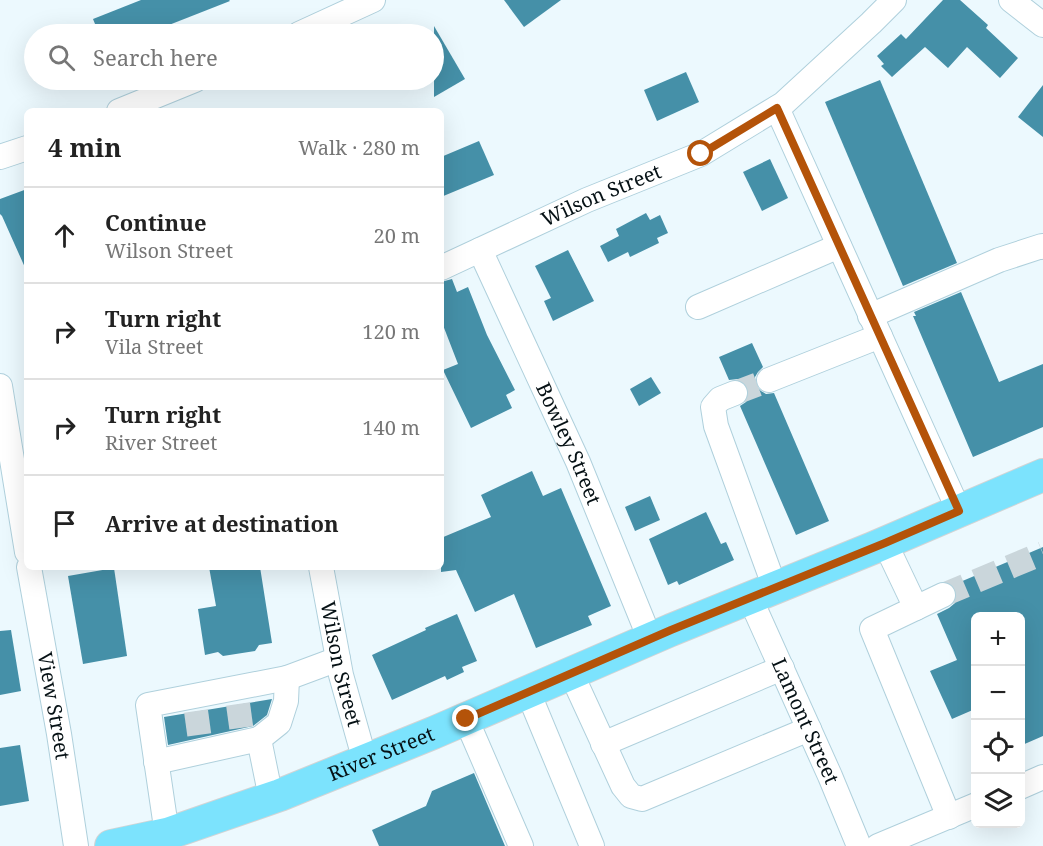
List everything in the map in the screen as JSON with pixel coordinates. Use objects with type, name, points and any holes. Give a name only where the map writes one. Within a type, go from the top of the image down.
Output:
[{"type":"main road","name":"River Street","points":[[111,846],[167,834],[271,798],[365,761],[1043,475]]},
{"type":"street","points":[[321,24],[373,0]]},
{"type":"street","name":"Wilson Street","points":[[444,266],[586,200],[701,154],[783,104],[894,0]]},
{"type":"street","points":[[1011,0],[1043,25]]},
{"type":"street","points":[[126,108],[170,90]]},
{"type":"street","points":[[777,108],[959,511]]},
{"type":"street","points":[[0,157],[24,149]]},
{"type":"street","points":[[698,307],[839,246]]},
{"type":"street","points":[[769,380],[999,260],[1043,247]]},
{"type":"street","name":"Bowley Street","points":[[480,250],[578,462],[650,639]]},
{"type":"street","points":[[0,386],[24,534]]},
{"type":"street","name":"Lamont Street","points":[[735,393],[720,399],[713,406],[716,426],[782,669],[859,846]]},
{"type":"street","points":[[885,543],[916,608]]},
{"type":"street","name":"View Street","points":[[30,570],[59,734],[76,846]]},
{"type":"street","name":"Wilson Street","points":[[322,570],[341,675],[365,761]]},
{"type":"street","points":[[943,595],[872,629],[949,817]]},
{"type":"street","points":[[167,834],[148,705],[195,704],[237,696],[338,659]]},
{"type":"street","points":[[603,744],[782,669]]},
{"type":"street","points":[[571,673],[623,786],[631,796],[642,799],[809,729]]},
{"type":"street","points":[[156,762],[201,746],[248,738],[279,723],[286,701],[287,678]]},
{"type":"street","points":[[528,692],[592,846]]},
{"type":"street","points":[[466,719],[521,846]]},
{"type":"street","points":[[248,738],[271,798]]},
{"type":"street","points":[[1025,785],[1043,777]]},
{"type":"street","points":[[878,846],[971,808]]},
{"type":"building","points":[[141,0],[230,1],[171,24],[95,24],[93,19]]},
{"type":"building","points":[[504,0],[561,0],[524,27]]},
{"type":"building","points":[[943,0],[960,0],[988,25],[986,28],[1018,58],[1000,78],[967,47],[948,68],[925,47],[892,77],[881,66],[884,64],[877,56],[901,34],[906,39]]},
{"type":"building","points":[[444,43],[465,79],[434,97],[434,90],[444,90]]},
{"type":"building","points":[[686,72],[699,102],[657,121],[644,90]]},
{"type":"building","points":[[880,80],[957,263],[903,286],[825,102]]},
{"type":"building","points":[[1043,85],[1043,137],[1018,117]]},
{"type":"building","points":[[479,141],[494,175],[444,196],[444,156]]},
{"type":"building","points":[[770,159],[788,198],[762,211],[743,172]]},
{"type":"building","points":[[24,190],[24,265],[0,214],[0,199]]},
{"type":"building","points":[[646,213],[650,220],[660,215],[668,233],[657,238],[659,243],[630,257],[628,252],[608,262],[600,246],[619,236],[616,229]]},
{"type":"building","points":[[568,250],[594,301],[553,321],[544,301],[551,298],[535,266]]},
{"type":"building","points":[[452,279],[457,292],[468,287],[487,335],[515,390],[506,395],[512,408],[471,428],[444,372],[444,370],[458,364],[444,328],[444,281]]},
{"type":"building","points":[[961,292],[999,382],[1043,364],[1043,427],[973,457],[913,316],[916,316],[914,312]]},
{"type":"building","points":[[752,343],[763,367],[755,377],[756,386],[766,394],[774,393],[829,521],[796,535],[740,406],[749,396],[748,387],[738,379],[729,380],[719,357]]},
{"type":"building","points":[[651,377],[661,393],[639,406],[630,389]]},
{"type":"building","points":[[532,471],[543,496],[561,488],[611,606],[588,616],[592,625],[536,648],[514,594],[475,612],[456,570],[441,572],[441,570],[444,570],[444,537],[491,517],[481,495]]},
{"type":"building","points":[[650,496],[660,520],[635,531],[625,507]]},
{"type":"building","points":[[706,512],[721,544],[726,542],[734,560],[679,585],[677,581],[668,585],[649,539]]},
{"type":"building","points":[[1043,547],[1043,736],[1025,744],[1025,612],[971,612],[971,711],[952,719],[930,671],[957,660],[937,614],[955,603],[957,596],[953,585]]},
{"type":"building","points":[[114,570],[127,656],[83,664],[68,576]]},
{"type":"building","points":[[210,570],[260,570],[272,643],[259,645],[255,651],[223,656],[218,652],[205,655],[198,609],[216,606]]},
{"type":"building","points":[[457,614],[477,661],[462,667],[464,672],[447,680],[445,676],[392,700],[372,655]]},
{"type":"building","points":[[11,630],[21,691],[0,695],[0,631]]},
{"type":"building","points":[[272,699],[267,715],[253,726],[168,745],[164,717]]},
{"type":"building","points":[[20,745],[29,801],[0,806],[0,748]]},
{"type":"building","points":[[474,773],[505,846],[379,846],[372,830],[426,806],[432,791]]},
{"type":"tunnel","points":[[735,393],[769,380]]},
{"type":"tunnel","points":[[943,595],[1043,553]]},
{"type":"tunnel","points":[[238,704],[242,733]]},
{"type":"tunnel","points":[[196,711],[200,740]]},
{"type":"route","points":[[466,719],[671,630],[959,511],[777,108],[701,154]]}]
